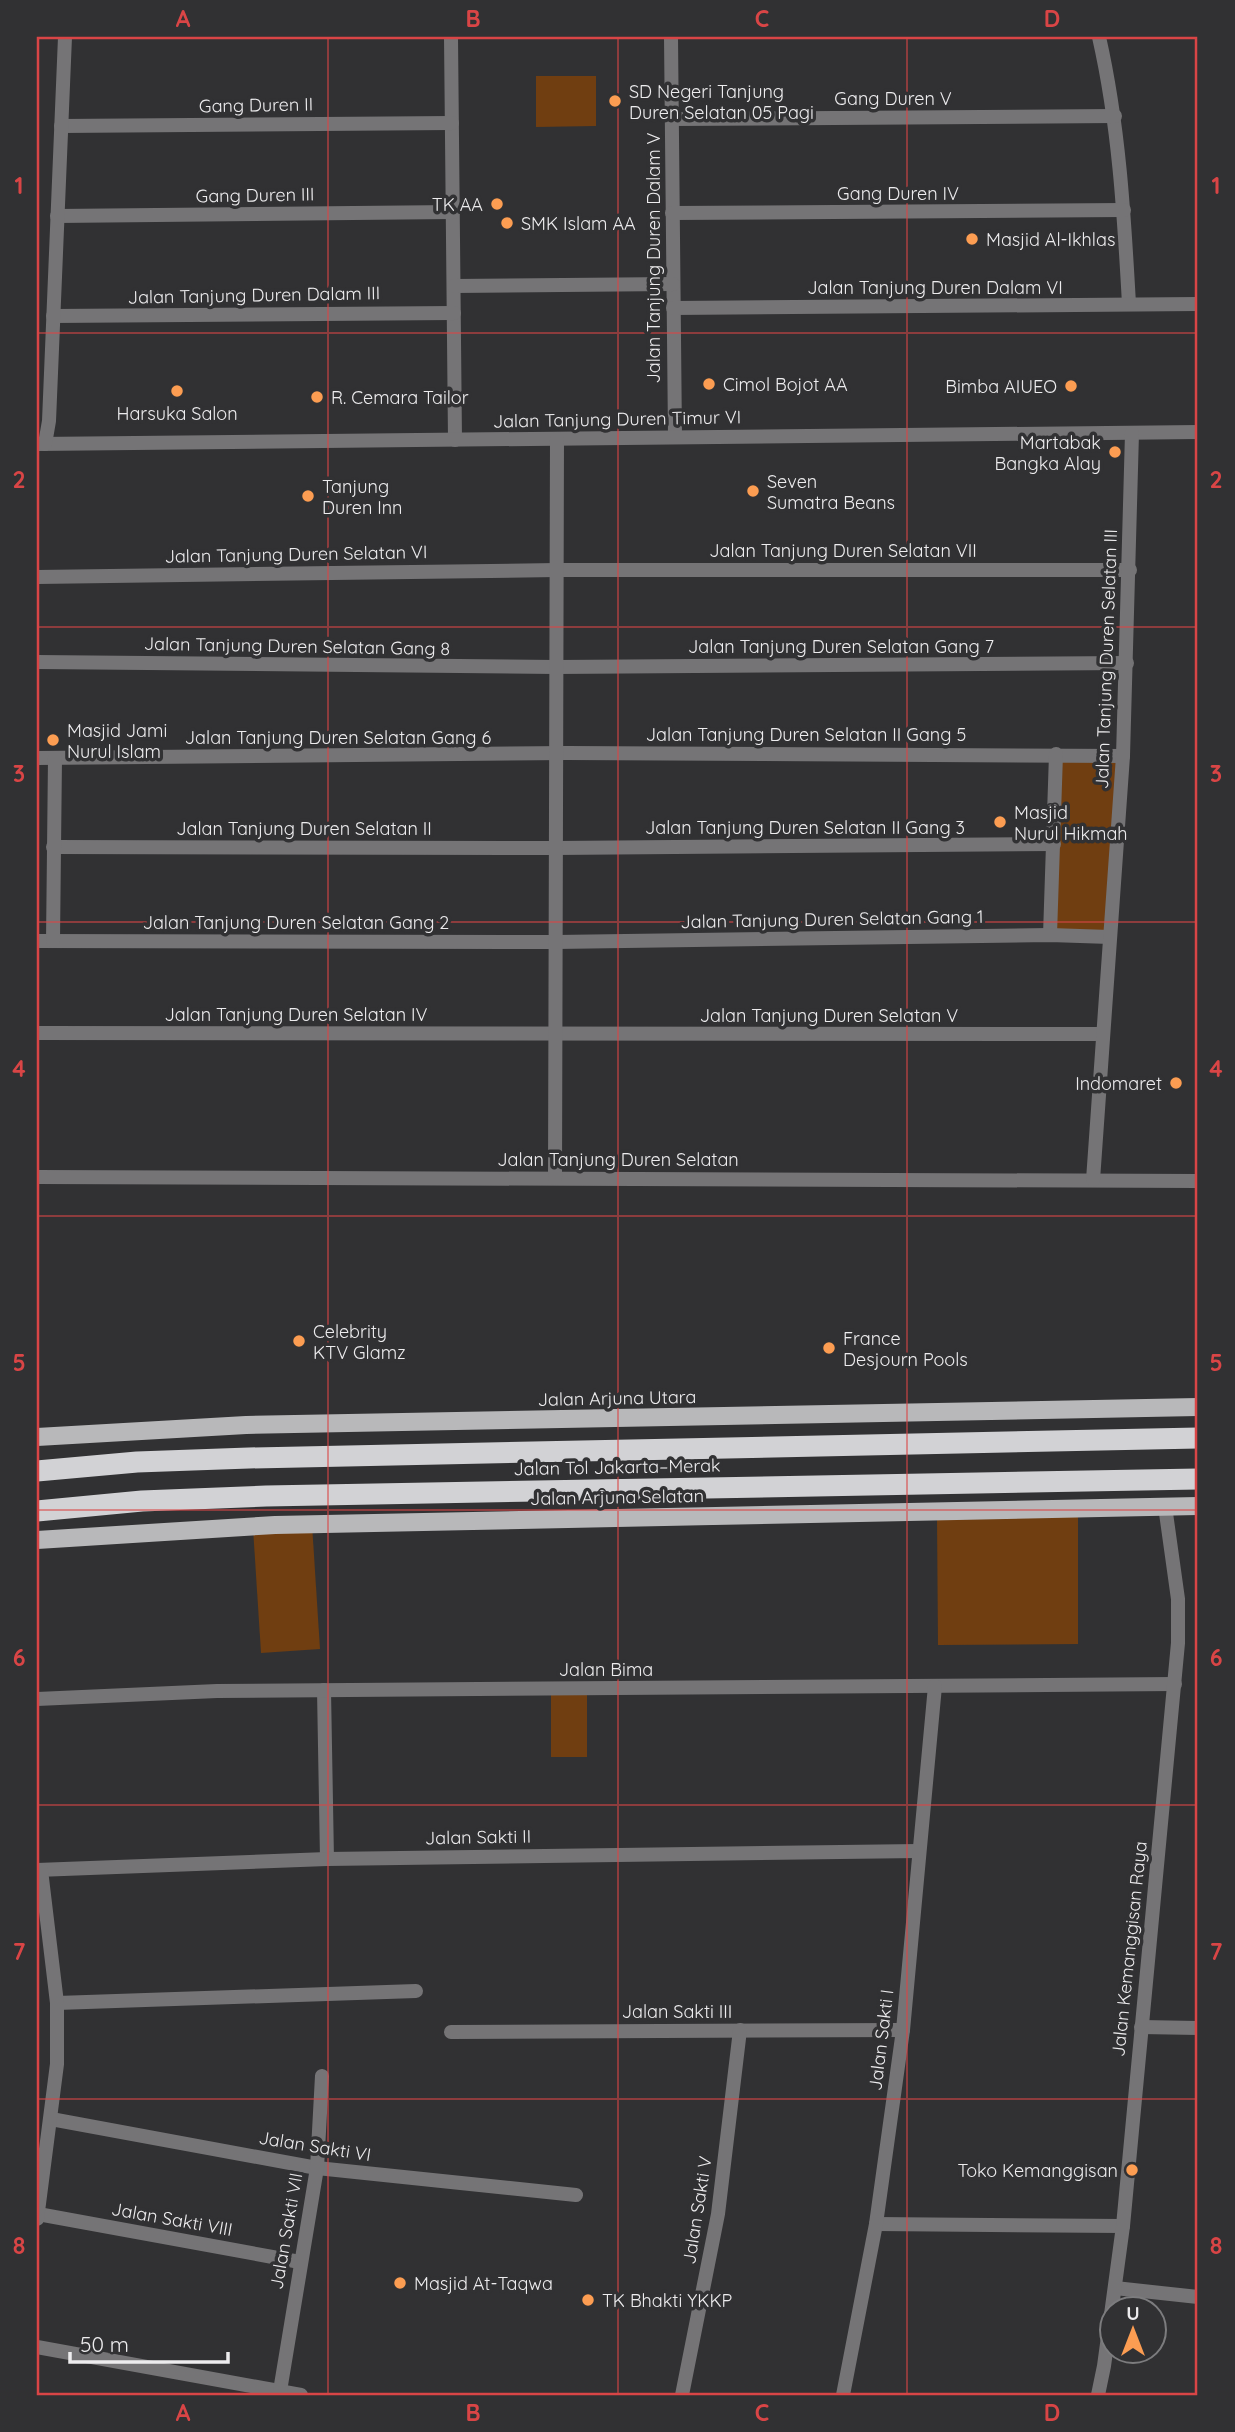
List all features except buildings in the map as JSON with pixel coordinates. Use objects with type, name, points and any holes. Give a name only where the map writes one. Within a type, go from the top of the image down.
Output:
[{"type":"highway","name":"Jalan Tol Jakarta–Merak","points":[[37,1471],[137,1462],[249,1458],[1198,1438]]},
{"type":"highway","name":"Jalan Tol Jakarta–Merak","points":[[37,1511],[142,1501],[266,1496],[1198,1479]]},
{"type":"main road","name":"Jalan Arjuna Utara","points":[[37,1437],[246,1424],[1198,1407]]},
{"type":"main road","name":"Jalan Arjuna Selatan","points":[[37,1540],[275,1525],[1198,1506]]},
{"type":"street","points":[[41,444],[49,421],[65,37]]},
{"type":"street","points":[[451,37],[455,440]]},
{"type":"street","name":"Jalan Tanjung Duren Dalam V","points":[[671,37],[675,437]]},
{"type":"street","points":[[1099,37],[1115,116],[1129,304]]},
{"type":"street","name":"Gang Duren V","points":[[672,119],[1115,116]]},
{"type":"street","name":"Gang Duren II","points":[[61,126],[452,123]]},
{"type":"street","name":"Gang Duren IV","points":[[672,214],[1124,210]]},
{"type":"street","name":"Gang Duren III","points":[[57,216],[453,212]]},
{"type":"street","points":[[454,286],[673,284]]},
{"type":"street","name":"Jalan Tanjung Duren Dalam VI","points":[[673,308],[1198,304]]},
{"type":"street","name":"Jalan Tanjung Duren Dalam III","points":[[53,316],[454,313]]},
{"type":"street","name":"Jalan Tanjung Duren Timur VI","points":[[41,444],[1198,432]]},
{"type":"street","name":"Jalan Tanjung Duren Selatan III","points":[[1093,1180],[1123,756],[1132,433]]},
{"type":"street","points":[[555,1178],[557,439]]},
{"type":"street","name":"Jalan Tanjung Duren Selatan VII","points":[[556,570],[1130,570]]},
{"type":"street","name":"Jalan Tanjung Duren Selatan VI","points":[[37,577],[556,570]]},
{"type":"street","name":"Jalan Tanjung Duren Selatan Gang 8","points":[[37,662],[556,667]]},
{"type":"street","name":"Jalan Tanjung Duren Selatan Gang 7","points":[[556,667],[1127,663]]},
{"type":"street","name":"Jalan Tanjung Duren Selatan II Gang 5","points":[[556,754],[1056,754]]},
{"type":"street","name":"Jalan Tanjung Duren Selatan Gang 6","points":[[37,758],[556,754]]},
{"type":"street","points":[[1050,935],[1056,754],[1123,756]]},
{"type":"street","points":[[53,941],[55,758]]},
{"type":"street","name":"Jalan Tanjung Duren Selatan II Gang 3","points":[[556,848],[1054,844]]},
{"type":"street","name":"Jalan Tanjung Duren Selatan II","points":[[53,847],[556,848]]},
{"type":"street","name":"Jalan Tanjung Duren Selatan Gang 1","points":[[555,942],[1050,935],[1110,937]]},
{"type":"street","name":"Jalan Tanjung Duren Selatan Gang 2","points":[[37,941],[555,942]]},
{"type":"street","name":"Jalan Tanjung Duren Selatan IV","points":[[37,1033],[555,1034]]},
{"type":"street","name":"Jalan Tanjung Duren Selatan V","points":[[555,1034],[1103,1034]]},
{"type":"street","name":"Jalan Tanjung Duren Selatan","points":[[37,1177],[1198,1181]]},
{"type":"street","name":"Jalan Kemanggisan Raya","points":[[1098,2395],[1123,2226],[1175,1684],[1178,1599],[1165,1506]]},
{"type":"street","name":"Jalan Bima","points":[[37,1699],[217,1690],[1175,1684]]},
{"type":"street","name":"Jalan Sakti I","points":[[843,2395],[876,2224],[903,2030],[935,1686]]},
{"type":"street","points":[[324,1690],[327,1859]]},
{"type":"street","name":"Jalan Sakti II","points":[[39,1870],[327,1859],[919,1851]]},
{"type":"street","points":[[37,2220],[57,2064],[57,2003],[39,1870]]},
{"type":"street","points":[[57,2003],[416,1991]]},
{"type":"street","points":[[1141,2026],[1198,2028]]},
{"type":"street","name":"Jalan Sakti V","points":[[682,2395],[718,2214],[740,2030]]},
{"type":"street","name":"Jalan Sakti III","points":[[451,2032],[903,2030]]},
{"type":"street","name":"Jalan Sakti VII","points":[[280,2391],[317,2168],[322,2076]]},
{"type":"street","name":"Jalan Sakti VI","points":[[51,2119],[317,2168],[576,2195]]},
{"type":"street","name":"Jalan Sakti VIII","points":[[38,2214],[300,2262]]},
{"type":"street","points":[[876,2224],[1123,2226]]},
{"type":"street","points":[[1115,2288],[1198,2297]]},
{"type":"street","points":[[37,2347],[301,2395]]},
{"type":"shaded area","points":[[536,76],[596,76],[596,126],[536,127]]},
{"type":"shaded area","points":[[1059,756],[1128,756],[1115,933],[1053,933]]},
{"type":"shaded area","points":[[1078,1514],[1078,1644],[938,1645],[937,1515]]},
{"type":"shaded area","points":[[312,1524],[320,1649],[261,1653],[253,1528]]},
{"type":"shaded area","points":[[551,1692],[587,1693],[587,1757],[551,1757]]},
{"type":"place","name":"SD Negeri Tanjung Duren Selatan 05 Pagi","points":[[615,101]]},
{"type":"place","name":"TK AA","points":[[497,204]]},
{"type":"place","name":"SMK Islam AA","points":[[507,223]]},
{"type":"place","name":"Masjid Al-Ikhlas","points":[[972,239]]},
{"type":"place","name":"Cimol Bojot AA","points":[[709,384]]},
{"type":"place","name":"Bimba AIUEO","points":[[1071,386]]},
{"type":"place","name":"Harsuka Salon","points":[[177,391]]},
{"type":"place","name":"R. Cemara Tailor","points":[[317,397]]},
{"type":"place","name":"Martabak Bangka Alay","points":[[1115,452]]},
{"type":"place","name":"Seven Sumatra Beans","points":[[753,491]]},
{"type":"place","name":"Tanjung Duren Inn","points":[[308,496]]},
{"type":"place","name":"Masjid Jami Nurul Islam","points":[[53,740]]},
{"type":"place","name":"Masjid Nurul Hikmah","points":[[1000,822]]},
{"type":"place","name":"Indomaret","points":[[1176,1083]]},
{"type":"place","name":"Celebrity KTV Glamz","points":[[299,1341]]},
{"type":"place","name":"France Desjourn Pools","points":[[829,1348]]},
{"type":"place","name":"Toko Kemanggisan","points":[[1132,2170]]},
{"type":"place","name":"Masjid At-Taqwa","points":[[400,2283]]},
{"type":"place","name":"TK Bhakti YKKP","points":[[588,2300]]}]
